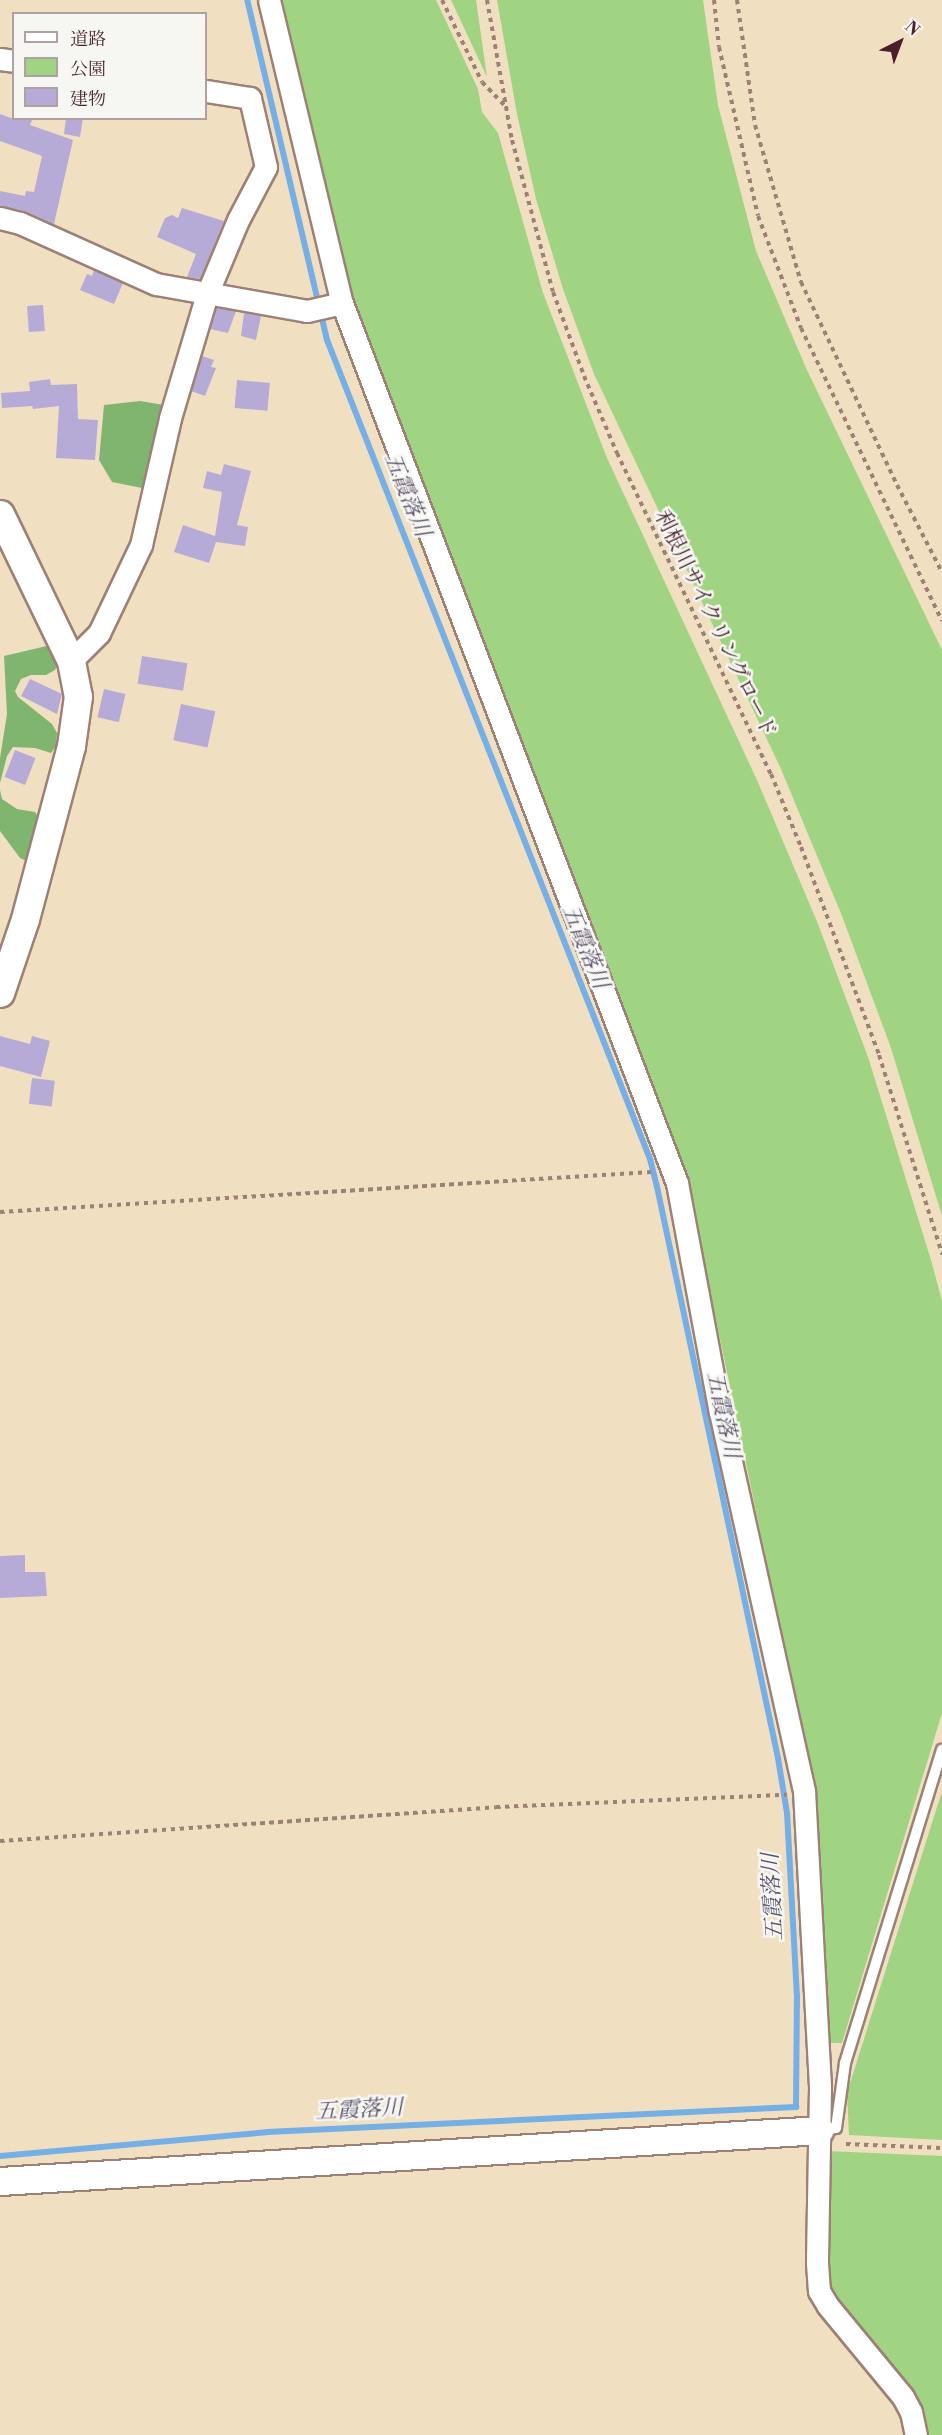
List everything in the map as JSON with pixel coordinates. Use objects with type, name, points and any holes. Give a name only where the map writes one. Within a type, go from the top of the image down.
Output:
[{"type":"street","points":[[269,0],[336,304],[677,1183],[720,1412],[804,1791],[819,2065],[817,2263],[819,2291],[828,2306],[903,2397],[911,2412],[916,2435]]},
{"type":"street","points":[[71,661],[99,633],[141,545],[170,418],[207,294],[238,220],[266,167],[250,98],[207,91]]},
{"type":"street","points":[[0,218],[20,223],[156,285],[307,311],[336,304]]},
{"type":"street","points":[[0,993],[25,919],[70,746],[78,696],[71,661],[2,521]]},
{"type":"street","points":[[0,2181],[819,2130]]},
{"type":"lane","points":[[819,2130],[836,2128],[845,2063],[942,1750]]},
{"type":"path","points":[[441,0],[482,82],[505,106]]},
{"type":"path","name":"利根川サイクリングロード","points":[[487,0],[505,106],[531,218],[553,292],[584,376],[631,484],[771,774],[801,847],[875,1045],[942,1254]]},
{"type":"path","points":[[714,0],[718,47],[758,216],[801,328],[942,621]]},
{"type":"path","points":[[736,0],[755,125],[801,282],[897,485],[942,573]]},
{"type":"path","points":[[0,1212],[642,1174]]},
{"type":"path","points":[[0,1841],[496,1807],[776,1797]]},
{"type":"path","points":[[846,2144],[942,2148]]},
{"type":"green space","points":[[277,0],[436,0],[478,89],[482,112],[498,133],[543,293],[607,458],[757,780],[818,924],[868,1057],[931,1260],[942,1301],[942,1713],[842,2043],[830,2043],[813,1784],[686,1176],[352,313]]},
{"type":"green space","points":[[451,0],[476,0],[487,77]]},
{"type":"green space","points":[[497,0],[703,0],[718,105],[756,251],[806,368],[942,650],[942,1216],[891,1048],[842,916],[781,769],[594,374],[563,289],[536,199],[517,114]]},
{"type":"green space","points":[[140,401],[164,405],[147,489],[112,482],[99,460],[104,405]]},
{"type":"green space","points":[[55,644],[60,658],[55,670],[46,675],[31,675],[21,679],[15,691],[18,697],[52,724],[57,733],[56,746],[51,753],[35,748],[13,747],[7,756],[0,783],[0,758],[7,714],[4,656]]},
{"type":"green space","points":[[0,790],[2,799],[17,809],[35,812],[38,817],[31,863],[20,858],[0,831]]},
{"type":"green space","points":[[942,1791],[942,2140],[849,2135],[847,2093]]},
{"type":"green space","points":[[827,2151],[942,2156],[942,2435],[923,2435],[831,2298],[824,2281]]},
{"type":"building","points":[[0,114],[12,120],[32,120],[30,125],[73,140],[54,224],[25,211],[0,206],[0,191],[25,196],[26,191],[34,192],[42,156],[0,141]]},
{"type":"building","points":[[66,120],[83,120],[80,137],[64,134]]},
{"type":"building","points":[[182,208],[224,221],[200,279],[187,277],[196,254],[157,237],[165,218],[172,215],[178,218]]},
{"type":"building","points":[[94,270],[123,283],[114,304],[80,290],[87,274],[92,276]]},
{"type":"building","points":[[43,305],[45,331],[29,332],[27,306]]},
{"type":"building","points":[[216,308],[236,311],[228,333],[210,329]]},
{"type":"building","points":[[244,313],[261,316],[256,340],[241,336]]},
{"type":"building","points":[[202,356],[214,360],[211,367],[216,368],[205,396],[191,391]]},
{"type":"building","points":[[50,379],[51,385],[77,384],[78,419],[98,420],[95,460],[56,458],[59,406],[33,409],[32,406],[2,408],[1,393],[30,391],[29,382]]},
{"type":"building","points":[[237,380],[270,383],[267,411],[235,408]]},
{"type":"building","points":[[224,464],[251,471],[237,525],[248,527],[245,546],[216,542],[209,563],[174,552],[183,525],[215,536],[222,492],[203,488],[207,471],[221,475]]},
{"type":"building","points":[[142,656],[187,663],[183,691],[138,684]]},
{"type":"building","points":[[30,679],[62,694],[57,714],[21,696]]},
{"type":"building","points":[[104,689],[125,694],[119,722],[97,717]]},
{"type":"building","points":[[181,704],[215,711],[208,747],[173,740]]},
{"type":"building","points":[[15,750],[36,758],[25,785],[5,777]]},
{"type":"building","points":[[0,1036],[30,1044],[32,1036],[50,1041],[41,1077],[0,1066]]},
{"type":"building","points":[[32,1078],[55,1081],[52,1107],[29,1104]]},
{"type":"building","points":[[25,1555],[25,1572],[45,1572],[47,1596],[0,1598],[0,1556]]},
{"type":"waterway","name":"五霞落川","points":[[0,2156],[267,2132],[796,2107],[797,1997],[787,1813],[778,1758],[650,1159],[327,340],[247,0]]}]
